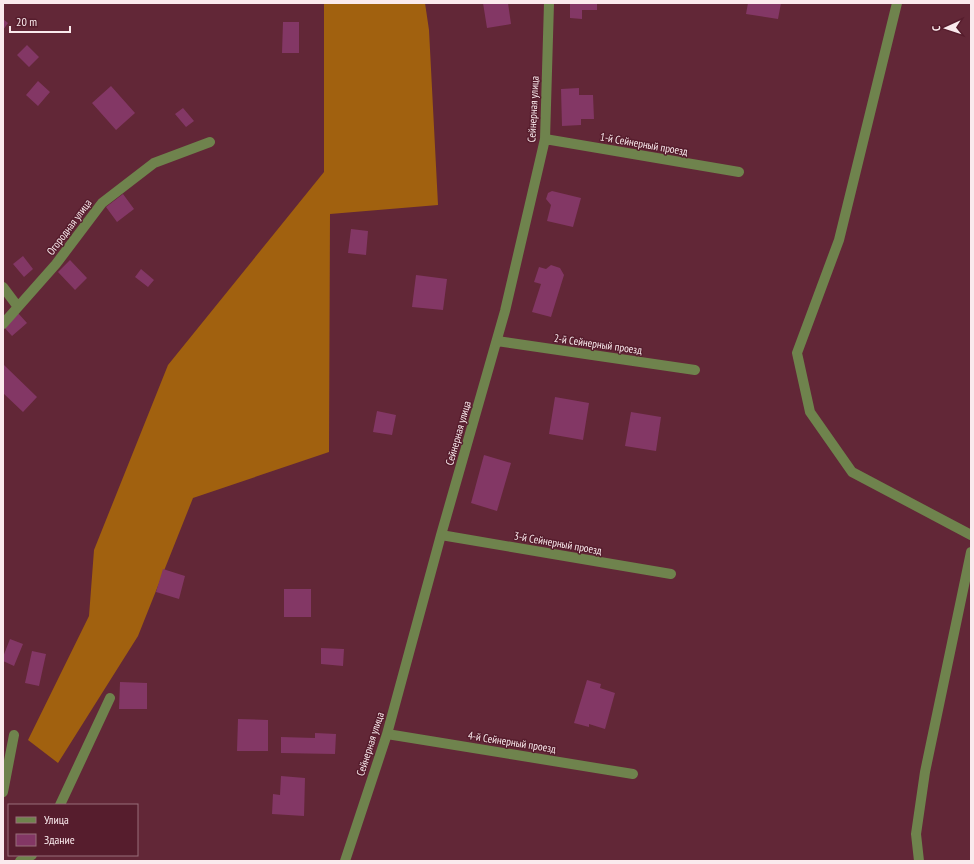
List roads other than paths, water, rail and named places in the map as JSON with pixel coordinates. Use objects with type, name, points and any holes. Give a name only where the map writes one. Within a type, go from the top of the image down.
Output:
[{"type":"lane","name":"Сейнерная улица","points":[[345,861],[387,734],[441,535],[497,341],[545,139],[549,3]]},
{"type":"lane","points":[[896,3],[839,240],[797,353],[810,412],[852,472],[971,535]]},
{"type":"lane","name":"1-й Сейнерный проезд","points":[[545,139],[739,172]]},
{"type":"lane","name":"Огородная улица","points":[[3,324],[56,264],[102,204],[154,162],[210,142]]},
{"type":"lane","points":[[3,287],[18,307]]},
{"type":"lane","name":"2-й Сейнерный проезд","points":[[497,341],[695,370]]},
{"type":"lane","name":"3-й Сейнерный проезд","points":[[441,535],[671,574]]},
{"type":"lane","points":[[919,861],[916,834],[925,772],[971,552]]},
{"type":"lane","points":[[60,804],[110,698]]},
{"type":"lane","name":"4-й Сейнерный проезд","points":[[387,734],[633,774]]},
{"type":"lane","points":[[3,792],[14,735]]},
{"type":"lane","points":[[20,861],[30,856]]}]
